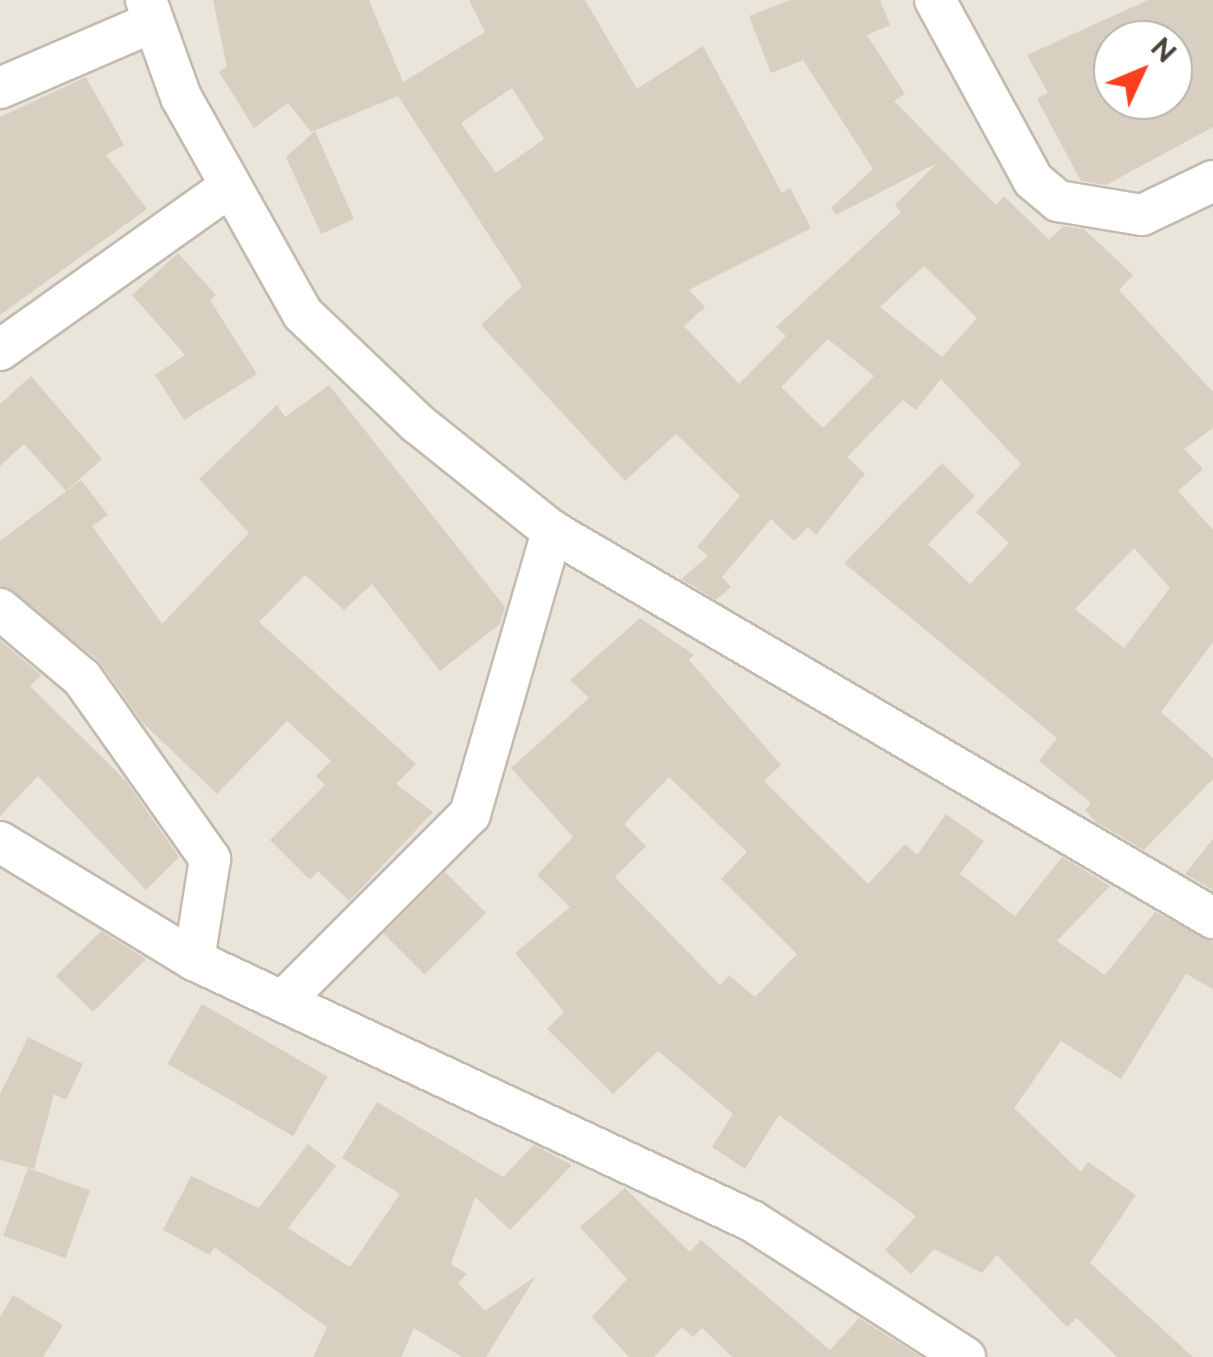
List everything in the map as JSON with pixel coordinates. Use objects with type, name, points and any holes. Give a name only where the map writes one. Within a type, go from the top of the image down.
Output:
[{"type":"street","points":[[935,0],[1032,180],[1058,201],[1142,215],[1213,181]]},
{"type":"street","points":[[0,88],[148,12],[228,188],[303,314],[416,422],[552,531],[1213,918]]},
{"type":"street","points":[[0,350],[228,188]]},
{"type":"street","points":[[284,1000],[470,814],[552,531]]},
{"type":"street","points":[[0,609],[82,678],[210,859],[194,960]]},
{"type":"street","points":[[0,842],[194,960],[752,1222],[965,1357]]},
{"type":"shaded area","points":[[0,0],[1213,0],[1213,1357],[0,1357]]},
{"type":"building","points":[[213,0],[369,0],[403,82],[485,32],[469,0],[585,0],[637,89],[703,46],[782,193],[790,188],[811,228],[689,290],[705,307],[684,326],[739,384],[786,336],[776,327],[901,212],[895,205],[937,163],[836,215],[831,208],[873,169],[803,60],[771,73],[749,16],[790,0],[880,0],[890,25],[867,35],[905,94],[894,101],[996,205],[1004,196],[1049,240],[1063,226],[1084,229],[1133,275],[1119,290],[1213,392],[1213,428],[1184,449],[1203,469],[1178,491],[1213,530],[1213,642],[1161,712],[1213,758],[1213,779],[1144,850],[1096,822],[1085,810],[1091,803],[1039,761],[1057,738],[844,563],[942,463],[975,496],[928,544],[970,584],[1009,543],[976,512],[1021,464],[941,379],[916,410],[903,400],[847,457],[865,474],[816,535],[808,527],[794,541],[771,519],[722,577],[731,587],[716,600],[681,579],[708,556],[697,547],[740,496],[676,434],[625,481],[481,325],[522,286],[398,96],[311,132],[288,103],[254,128],[219,72],[227,67]],"holes":[[[512,88],[544,139],[496,173],[461,123]],[[924,266],[977,318],[942,357],[880,307]],[[828,339],[874,376],[823,428],[781,387]],[[1134,548],[1170,588],[1124,648],[1075,609]]]},
{"type":"building","points":[[1148,0],[1213,0],[1213,127],[1106,185],[1081,181],[1037,99],[1048,93],[1027,55],[1093,25],[1093,120],[1193,120],[1193,20],[1104,20]]},
{"type":"building","points":[[86,77],[124,145],[106,155],[147,209],[0,315],[0,117]]},
{"type":"building","points":[[315,131],[354,219],[321,234],[286,157]]},
{"type":"building","points":[[178,253],[216,295],[210,300],[257,374],[184,420],[155,375],[185,355],[132,295]]},
{"type":"building","points":[[31,376],[102,459],[66,491],[24,444],[0,466],[0,404]]},
{"type":"building","points":[[329,385],[505,607],[500,624],[440,671],[372,584],[344,610],[305,575],[259,622],[416,764],[396,784],[433,812],[349,901],[318,871],[310,880],[270,840],[325,785],[316,776],[331,761],[287,721],[217,794],[142,722],[98,660],[0,586],[0,541],[81,480],[108,515],[92,526],[162,624],[249,533],[199,479],[277,405],[285,417]]},
{"type":"building","points":[[640,618],[694,655],[689,660],[781,765],[764,781],[868,884],[905,844],[917,855],[946,814],[984,841],[960,874],[1015,916],[1062,857],[1110,886],[1057,941],[1105,975],[1155,912],[1213,942],[1213,989],[1186,974],[1121,1079],[1061,1041],[1014,1108],[1081,1172],[1088,1162],[1136,1195],[1090,1263],[1193,1357],[1117,1357],[1077,1318],[1067,1327],[997,1255],[982,1273],[934,1249],[911,1274],[885,1250],[916,1216],[779,1115],[745,1169],[712,1147],[733,1114],[658,1051],[613,1094],[547,1029],[564,1012],[515,953],[570,907],[537,875],[573,837],[511,768],[589,698],[570,680]],"holes":[[[669,777],[747,852],[721,879],[797,954],[755,997],[729,975],[720,985],[615,877],[646,846],[624,824]]]},
{"type":"building","points":[[0,640],[41,675],[30,686],[126,781],[179,857],[146,890],[38,776],[0,816]]},
{"type":"building","points":[[1213,839],[1213,890],[1185,874]]},
{"type":"building","points":[[445,872],[486,913],[424,975],[383,934]]},
{"type":"building","points":[[101,931],[146,959],[93,1012],[56,976]]},
{"type":"building","points":[[202,1004],[328,1076],[293,1136],[168,1064]]},
{"type":"building","points":[[28,1037],[83,1064],[66,1100],[54,1094],[34,1169],[0,1160],[0,1094]]},
{"type":"building","points":[[377,1102],[503,1177],[534,1145],[572,1165],[510,1230],[475,1197],[451,1264],[467,1274],[458,1283],[485,1311],[536,1276],[486,1357],[462,1357],[414,1328],[401,1357],[313,1357],[327,1327],[214,1247],[210,1255],[163,1230],[191,1176],[259,1208],[308,1144],[336,1166],[288,1228],[350,1267],[400,1194],[342,1158]]},
{"type":"building","points":[[28,1168],[90,1191],[65,1258],[3,1236]]},
{"type":"building","points":[[625,1188],[690,1252],[701,1240],[830,1350],[859,1318],[921,1357],[732,1357],[702,1328],[693,1337],[682,1327],[654,1357],[629,1357],[592,1317],[627,1279],[580,1227]]},
{"type":"building","points":[[13,1295],[63,1325],[43,1357],[0,1357],[0,1317]]}]
